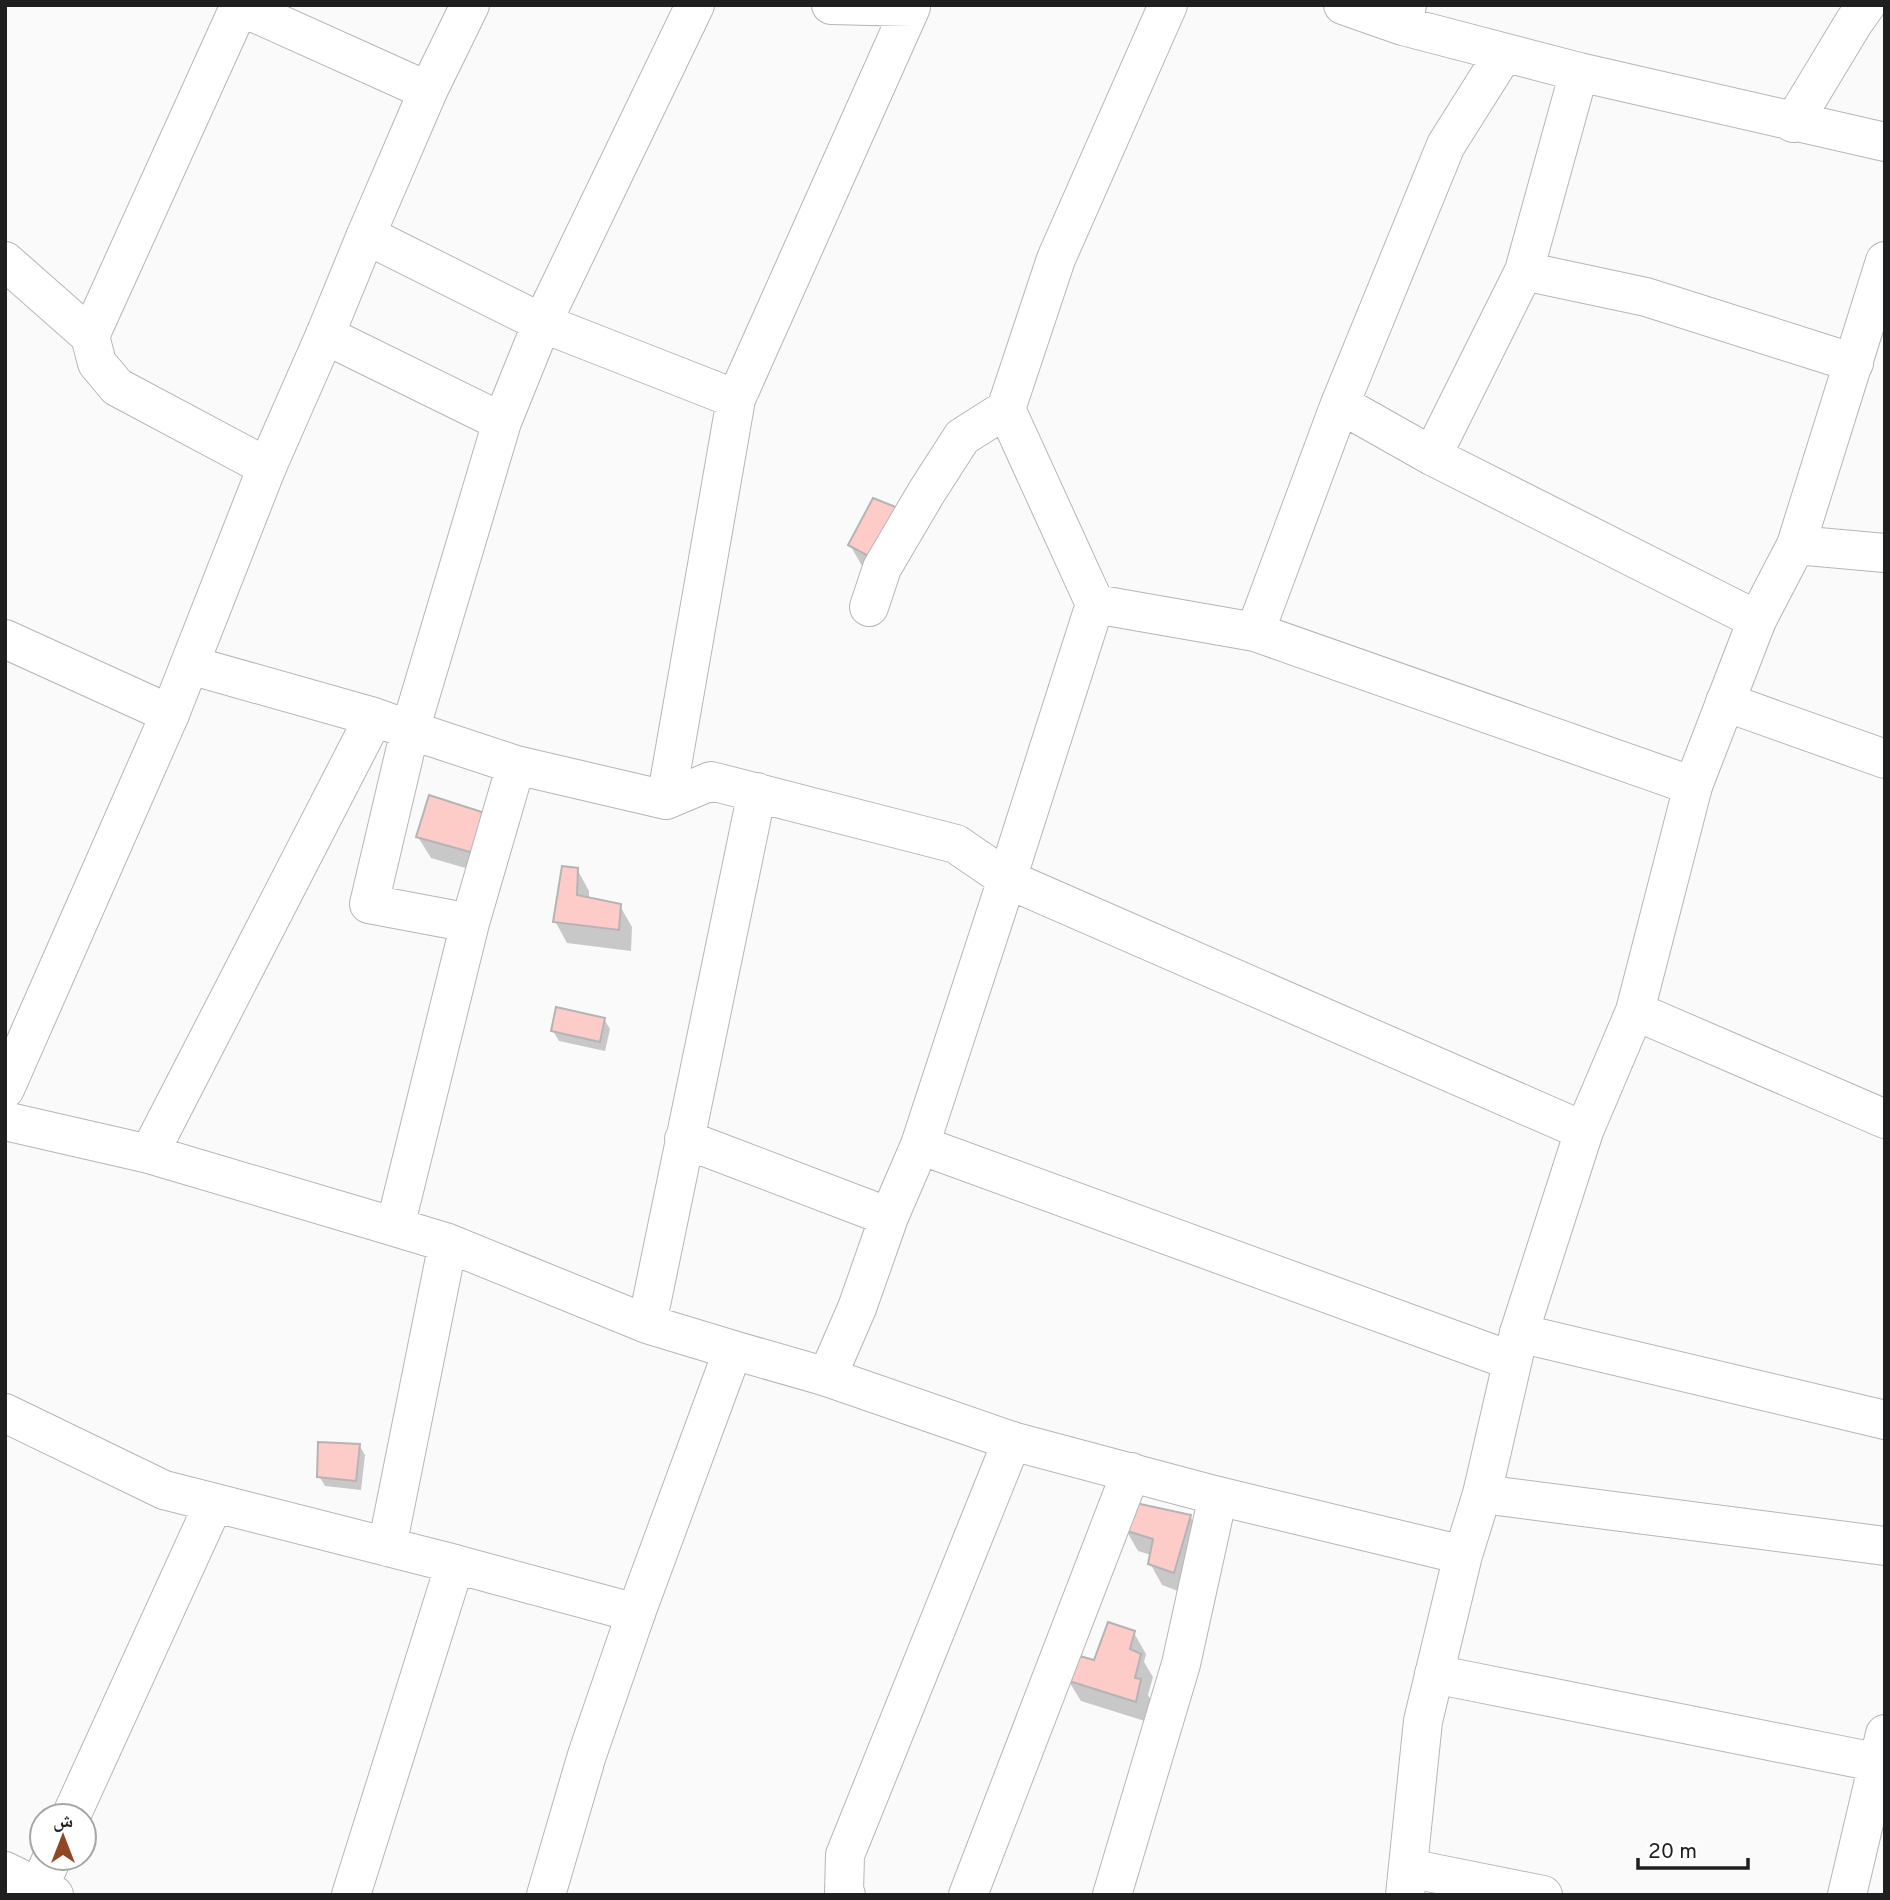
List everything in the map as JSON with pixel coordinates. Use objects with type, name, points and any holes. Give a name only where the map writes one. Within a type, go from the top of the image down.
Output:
[{"type":"street","points":[[5,1089],[170,714],[267,467],[366,235],[428,91],[470,5]]},
{"type":"street","points":[[470,923],[369,904],[410,730],[502,422],[542,324],[695,5]]},
{"type":"street","points":[[666,800],[736,400],[917,6],[831,5]]},
{"type":"street","points":[[869,607],[882,568],[962,438],[1006,409],[1056,258],[1168,5]]},
{"type":"street","points":[[1343,5],[1405,16],[1504,53],[1579,72],[1885,142]]},
{"type":"street","points":[[1793,122],[1866,5]]},
{"type":"street","points":[[90,336],[239,6],[428,91]]},
{"type":"street","points":[[1255,632],[1340,404],[1447,145],[1504,53]]},
{"type":"street","points":[[1432,456],[1524,271],[1579,72]]},
{"type":"street","points":[[366,235],[542,324],[736,400]]},
{"type":"street","points":[[5,261],[90,336],[97,363],[117,387],[267,467]]},
{"type":"street","points":[[1544,1895],[1406,1882],[1423,1721],[1463,1555],[1482,1494],[1516,1347],[1584,1131],[1634,1011],[1693,786],[1757,620],[1796,545],[1885,261]]},
{"type":"street","points":[[1524,271],[1646,297],[1854,363]]},
{"type":"street","points":[[325,335],[502,422]]},
{"type":"street","points":[[1340,404],[1432,456],[1757,620]]},
{"type":"street","points":[[827,1377],[857,1308],[889,1217],[920,1145],[1095,604],[1006,409]]},
{"type":"street","points":[[1796,545],[1885,553]]},
{"type":"street","points":[[1095,604],[1255,632],[1693,786]]},
{"type":"street","points":[[5,639],[170,714]]},
{"type":"street","points":[[190,665],[374,717],[516,765],[666,800],[711,781],[956,844],[1007,879],[1584,1131]]},
{"type":"street","points":[[1725,702],[1885,759]]},
{"type":"street","points":[[149,1154],[374,717]]},
{"type":"street","points":[[396,1227],[470,923],[516,765]]},
{"type":"street","points":[[647,1324],[757,792]]},
{"type":"street","points":[[1634,1011],[1885,1119]]},
{"type":"street","points":[[5,1121],[149,1154],[448,1243],[647,1324],[827,1377],[1012,1441],[1217,1496],[1463,1555]]},
{"type":"street","points":[[684,1139],[889,1217]]},
{"type":"street","points":[[920,1145],[1516,1347],[1885,1420]]},
{"type":"street","points":[[387,1547],[448,1243]]},
{"type":"street","points":[[546,1895],[587,1755],[733,1350]]},
{"type":"street","points":[[5,1413],[164,1490],[636,1613]]},
{"type":"street","points":[[846,1895],[845,1855],[1012,1441]]},
{"type":"street","points":[[968,1895],[1131,1472]]},
{"type":"street","points":[[1482,1494],[1885,1546]]},
{"type":"street","points":[[1112,1895],[1181,1664],[1217,1496]]},
{"type":"street","points":[[77,1802],[214,1503]]},
{"type":"street","points":[[351,1895],[454,1564]]},
{"type":"street","points":[[1434,1674],[1882,1753],[1847,1895]]},
{"type":"building","points":[[873,498],[903,510],[872,558],[848,545]]},
{"type":"building","points":[[429,795],[491,815],[481,855],[416,837]]},
{"type":"building","points":[[562,866],[578,868],[577,895],[621,904],[619,930],[553,922]]},
{"type":"building","points":[[556,1007],[605,1018],[600,1042],[551,1031]]},
{"type":"building","points":[[318,1442],[360,1444],[356,1481],[317,1477]]},
{"type":"building","points":[[1131,1502],[1191,1515],[1174,1573],[1148,1564],[1153,1539],[1124,1530]]},
{"type":"building","points":[[1108,1622],[1135,1631],[1130,1649],[1141,1654],[1135,1678],[1141,1679],[1136,1702],[1066,1680],[1076,1655],[1094,1660]]}]
